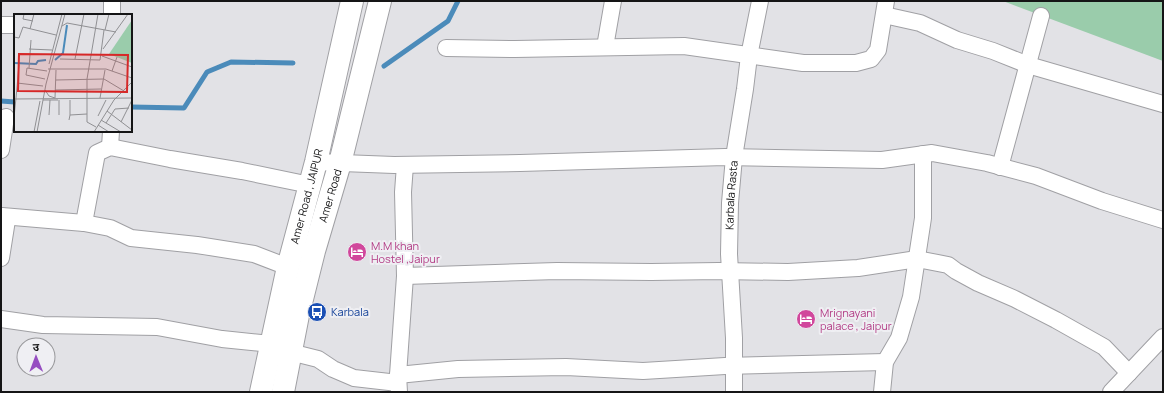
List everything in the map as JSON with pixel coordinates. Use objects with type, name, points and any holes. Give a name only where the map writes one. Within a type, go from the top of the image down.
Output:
[{"type":"main road","name":"Amer Road , JAIPUR","points":[[261,392],[283,355],[288,266],[316,162],[352,1]]},
{"type":"main road","name":"Amer Road","points":[[283,392],[283,355],[298,315],[314,251],[340,163],[380,1]]},
{"type":"main road","points":[[283,355],[294,392]]},
{"type":"street","points":[[112,1],[112,14]]},
{"type":"street","points":[[605,47],[613,1]]},
{"type":"street","name":"Karbala Rasta","points":[[734,392],[729,254],[730,203],[734,157],[745,89],[748,56],[760,1]]},
{"type":"street","points":[[446,48],[515,49],[684,46],[803,63],[856,64],[871,58],[878,50],[885,8],[957,40],[993,51],[1028,65],[1163,104]]},
{"type":"street","points":[[1000,167],[1041,16]]},
{"type":"street","points":[[1,25],[14,25]]},
{"type":"street","points":[[1,150],[6,117]]},
{"type":"street","points":[[84,223],[97,153],[111,139],[170,159],[242,171],[310,185]]},
{"type":"street","points":[[316,162],[405,165],[734,157],[882,160],[932,153],[987,163],[1036,176],[1102,201],[1163,220]]},
{"type":"street","points":[[882,392],[885,362],[899,338],[911,297],[923,218],[923,154]]},
{"type":"street","points":[[398,383],[405,276],[403,192],[405,165]]},
{"type":"street","points":[[1,216],[84,223],[110,228],[131,238],[197,245],[254,254],[288,266]]},
{"type":"street","points":[[1,216],[7,220],[1,258]]},
{"type":"street","points":[[405,276],[557,271],[788,272],[858,268],[917,259],[948,265],[978,283],[1015,299],[1056,320],[1104,347],[1129,373]]},
{"type":"street","points":[[1,319],[43,325],[157,327],[222,339],[283,355],[318,358],[333,369],[354,378],[398,383],[458,369],[566,367],[644,371],[734,366],[885,362]]},
{"type":"street","points":[[1111,392],[1163,337]]},
{"type":"green space","points":[[1003,1],[1163,1],[1163,61]]},
{"type":"waterway","points":[[384,66],[448,21],[458,1]]},
{"type":"waterway","points":[[132,107],[184,108],[207,72],[231,62],[293,63]]},
{"type":"waterway","points":[[1,101],[14,102]]},
{"type":"place","name":"M.M khan Hostel ,Jaipur","points":[[357,252]]},
{"type":"place","name":"Karbala","points":[[317,312]]},
{"type":"place","name":"Mrignayani palace , Jaipur","points":[[806,319]]}]
